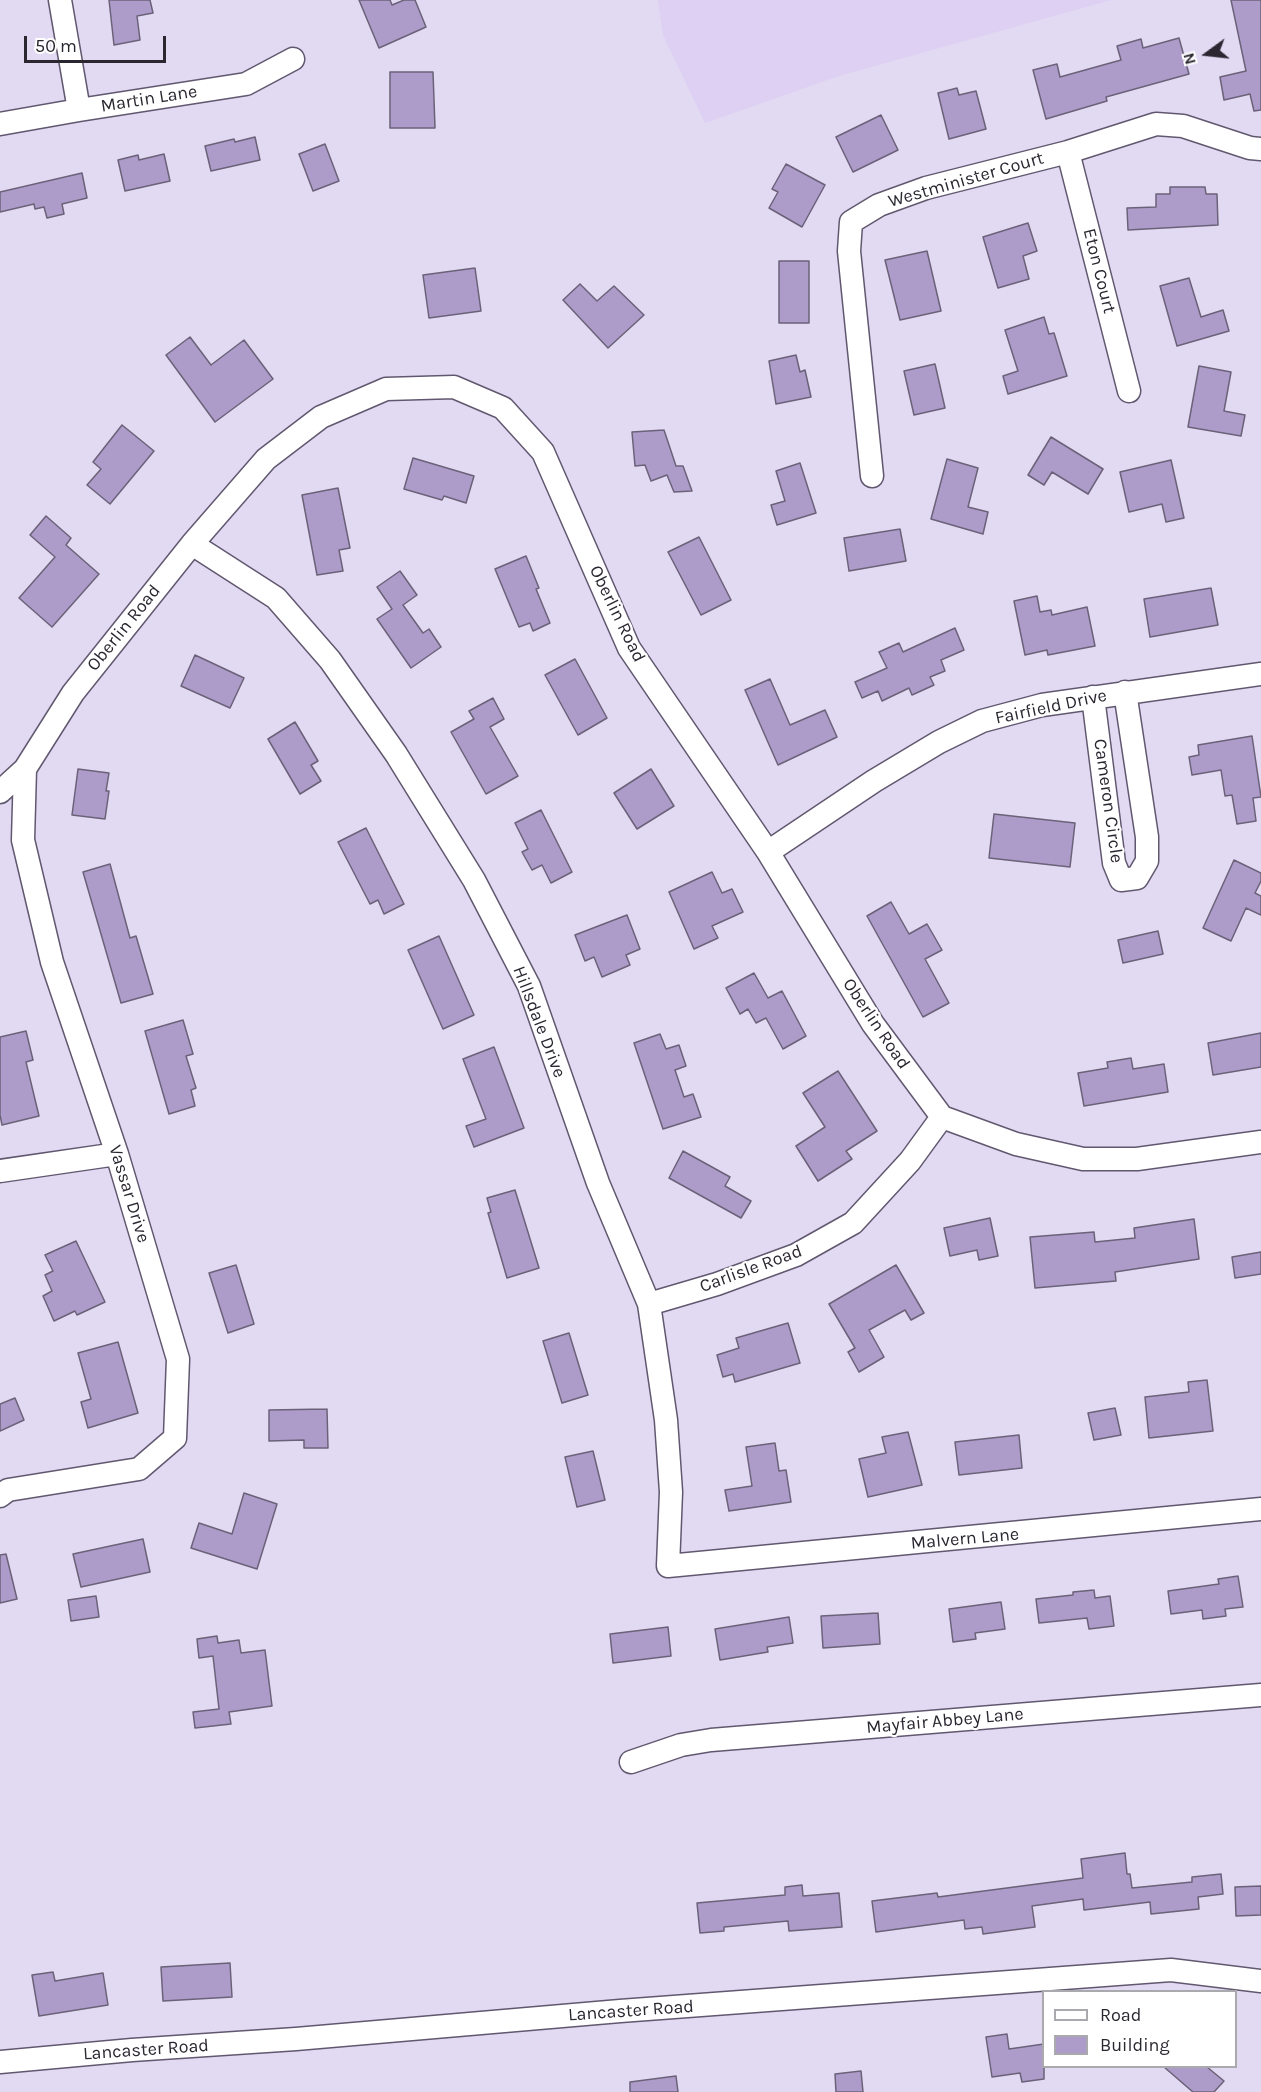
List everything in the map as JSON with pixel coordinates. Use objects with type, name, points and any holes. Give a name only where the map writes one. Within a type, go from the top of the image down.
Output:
[{"type":"street","points":[[60,0],[79,110]]},
{"type":"street","name":"Martin Lane","points":[[0,124],[246,84],[293,59]]},
{"type":"street","name":"Westminister Court","points":[[872,476],[849,251],[851,222],[879,205],[926,188],[1068,152],[1156,124],[1183,126],[1250,148],[1261,149]]},
{"type":"street","name":"Eton Court","points":[[1068,152],[1129,391]]},
{"type":"street","name":"Oberlin Road","points":[[0,792],[25,769],[73,693],[192,544],[266,459],[321,417],[386,389],[454,387],[503,408],[543,452],[629,648],[768,852],[873,1024],[942,1117]]},
{"type":"street","name":"Hillsdale Drive","points":[[192,544],[276,598],[330,660],[396,754],[474,880],[529,986],[598,1183],[649,1304],[666,1420],[671,1481],[668,1566]]},
{"type":"street","name":"Fairfield Drive","points":[[768,852],[874,781],[939,742],[982,721],[1042,705],[1261,674]]},
{"type":"street","name":"Cameron Circle","points":[[1094,697],[1114,863],[1121,880],[1137,878],[1147,861],[1148,837],[1125,692]]},
{"type":"street","name":"Vassar Drive","points":[[0,1496],[8,1490],[139,1469],[175,1438],[178,1359],[117,1154],[52,962],[23,840],[25,769]]},
{"type":"street","points":[[942,1117],[1016,1144],[1083,1159],[1137,1159],[1261,1142]]},
{"type":"street","name":"Carlisle Road","points":[[649,1304],[717,1284],[796,1255],[853,1223],[910,1161],[942,1117]]},
{"type":"street","points":[[0,1172],[117,1154]]},
{"type":"street","name":"Malvern Lane","points":[[668,1566],[1261,1509]]},
{"type":"street","name":"Mayfair Abbey Lane","points":[[632,1762],[681,1745],[711,1740],[1261,1695]]},
{"type":"street","name":"Lancaster Road","points":[[0,2062],[608,2012],[1171,1970],[1261,1982]]},
{"type":"shaded area","points":[[658,0],[1111,0],[839,76],[705,123],[663,35]]},
{"type":"building","points":[[109,0],[150,0],[153,13],[137,16],[140,40],[114,45]]},
{"type":"building","points":[[359,0],[390,0],[392,5],[404,0],[415,0],[426,27],[379,48]]},
{"type":"building","points":[[1231,0],[1261,0],[1261,110],[1254,111],[1250,94],[1224,100],[1220,77],[1246,71]]},
{"type":"building","points":[[1179,38],[1189,74],[1106,97],[1107,101],[1046,119],[1033,70],[1057,64],[1060,77],[1121,60],[1117,46],[1141,39],[1143,48]]},
{"type":"building","points":[[390,72],[433,72],[435,128],[390,128]]},
{"type":"building","points":[[957,88],[959,95],[976,91],[986,129],[949,139],[938,93]]},
{"type":"building","points":[[881,115],[898,150],[853,172],[836,137]]},
{"type":"building","points":[[255,137],[260,160],[211,171],[205,146]]},
{"type":"building","points":[[325,144],[339,181],[313,191],[299,154]]},
{"type":"building","points":[[164,154],[170,181],[125,191],[118,160],[138,155],[139,160]]},
{"type":"building","points":[[786,164],[825,185],[802,227],[769,208],[778,192],[772,189]]},
{"type":"building","points":[[82,173],[87,198],[62,204],[64,214],[47,218],[44,207],[35,209],[34,204],[0,212],[0,192]]},
{"type":"building","points":[[1170,187],[1205,187],[1206,194],[1217,194],[1218,225],[1128,230],[1127,208],[1156,207],[1156,194],[1170,194]]},
{"type":"building","points":[[1028,223],[1037,251],[1023,256],[1029,279],[998,288],[983,237]]},
{"type":"building","points":[[927,251],[941,311],[900,320],[885,260]]},
{"type":"building","points":[[779,261],[809,261],[809,323],[779,323]]},
{"type":"building","points":[[475,268],[481,311],[429,318],[423,275]]},
{"type":"building","points":[[1189,278],[1201,317],[1223,310],[1229,331],[1177,346],[1160,286]]},
{"type":"building","points":[[580,284],[597,301],[614,286],[644,315],[608,348],[563,300]]},
{"type":"building","points":[[1044,317],[1049,334],[1054,333],[1067,376],[1008,394],[1003,376],[1018,371],[1005,330]]},
{"type":"building","points":[[190,337],[211,365],[244,340],[273,379],[215,422],[166,355]]},
{"type":"building","points":[[796,355],[800,372],[805,370],[811,397],[776,404],[769,361]]},
{"type":"building","points":[[935,364],[945,408],[914,415],[904,371]]},
{"type":"building","points":[[1199,366],[1231,372],[1224,411],[1245,415],[1241,436],[1188,427]]},
{"type":"building","points":[[122,425],[154,451],[110,504],[87,485],[101,469],[93,462]]},
{"type":"building","points":[[664,430],[676,466],[683,466],[692,491],[674,492],[667,475],[651,481],[645,465],[635,466],[632,432]]},
{"type":"building","points":[[1051,437],[1103,469],[1088,494],[1052,472],[1044,485],[1028,475]]},
{"type":"building","points":[[413,458],[474,476],[466,503],[444,496],[442,500],[404,489]]},
{"type":"building","points":[[947,459],[978,468],[968,507],[988,512],[983,534],[931,519]]},
{"type":"building","points":[[1171,460],[1184,518],[1166,522],[1162,504],[1129,512],[1120,472]]},
{"type":"building","points":[[800,463],[816,513],[777,525],[771,505],[785,501],[776,471]]},
{"type":"building","points":[[338,488],[350,548],[339,550],[343,571],[317,575],[302,495]]},
{"type":"building","points":[[46,516],[71,538],[66,545],[99,574],[52,627],[19,598],[55,557],[30,535]]},
{"type":"building","points":[[900,529],[906,561],[849,571],[844,538]]},
{"type":"building","points":[[699,537],[731,600],[701,615],[668,552]]},
{"type":"building","points":[[526,556],[550,623],[533,631],[530,623],[519,627],[495,569]]},
{"type":"building","points":[[400,571],[417,595],[403,605],[423,633],[429,629],[441,647],[411,668],[377,619],[392,609],[377,587]]},
{"type":"building","points":[[1211,588],[1218,625],[1150,637],[1144,599]]},
{"type":"building","points":[[1037,596],[1040,612],[1051,610],[1052,615],[1087,607],[1095,646],[1048,655],[1047,650],[1025,655],[1014,601]]},
{"type":"building","points":[[955,628],[964,650],[941,660],[945,671],[930,677],[934,685],[912,695],[909,688],[882,701],[878,691],[862,698],[855,682],[887,668],[879,652],[899,643],[903,652]]},
{"type":"building","points":[[195,655],[244,678],[230,708],[181,686]]},
{"type":"building","points":[[575,659],[607,718],[578,735],[545,675]]},
{"type":"building","points":[[770,679],[790,725],[825,710],[837,737],[778,765],[745,690]]},
{"type":"building","points":[[493,698],[504,719],[490,727],[518,776],[486,794],[451,732],[474,719],[469,711]]},
{"type":"building","points":[[295,722],[318,761],[311,765],[321,781],[300,794],[268,739]]},
{"type":"building","points":[[1252,736],[1261,797],[1253,798],[1256,821],[1237,824],[1232,795],[1225,796],[1221,770],[1192,775],[1189,757],[1199,755],[1198,745]]},
{"type":"building","points":[[78,769],[109,773],[105,819],[72,815]]},
{"type":"building","points":[[651,769],[674,806],[637,829],[614,793]]},
{"type":"building","points":[[541,810],[572,872],[551,883],[542,865],[532,870],[522,852],[528,849],[515,823]]},
{"type":"building","points":[[994,814],[1075,823],[1070,867],[989,858]]},
{"type":"building","points":[[366,828],[404,904],[384,914],[378,900],[370,904],[338,842]]},
{"type":"building","points":[[1234,860],[1261,873],[1261,881],[1255,893],[1261,896],[1261,915],[1246,908],[1231,941],[1203,928]]},
{"type":"building","points":[[110,864],[130,938],[136,936],[153,994],[121,1003],[83,872]]},
{"type":"building","points":[[712,872],[722,893],[732,889],[743,912],[712,926],[718,938],[694,949],[669,892]]},
{"type":"building","points":[[891,902],[909,934],[927,924],[942,950],[925,959],[949,1003],[923,1017],[867,916]]},
{"type":"building","points":[[627,915],[640,949],[626,955],[630,965],[602,977],[594,957],[585,961],[575,935]]},
{"type":"building","points":[[1158,931],[1163,954],[1123,963],[1118,940]]},
{"type":"building","points":[[439,936],[474,1015],[443,1029],[408,950]]},
{"type":"building","points":[[754,973],[768,998],[782,991],[806,1036],[783,1049],[766,1018],[756,1023],[748,1009],[740,1014],[726,988]]},
{"type":"building","points":[[183,1020],[193,1054],[186,1056],[196,1088],[191,1090],[195,1106],[169,1114],[145,1031]]},
{"type":"building","points":[[26,1031],[33,1060],[26,1062],[39,1116],[2,1125],[0,1037]]},
{"type":"building","points":[[1261,1033],[1261,1067],[1213,1075],[1208,1043]]},
{"type":"building","points":[[660,1034],[666,1049],[679,1045],[686,1066],[675,1070],[684,1097],[693,1094],[701,1117],[663,1129],[634,1043]]},
{"type":"building","points":[[494,1047],[524,1128],[474,1147],[466,1126],[486,1119],[463,1059]]},
{"type":"building","points":[[1131,1058],[1133,1069],[1164,1064],[1168,1092],[1084,1106],[1078,1073],[1108,1068],[1107,1062]]},
{"type":"building","points":[[838,1071],[877,1131],[846,1151],[852,1159],[818,1181],[796,1146],[825,1127],[803,1093]]},
{"type":"building","points":[[683,1151],[730,1177],[725,1186],[751,1201],[741,1218],[669,1178]]},
{"type":"building","points":[[515,1190],[539,1268],[507,1278],[488,1213],[491,1212],[487,1198]]},
{"type":"building","points":[[990,1218],[998,1256],[979,1260],[977,1250],[950,1256],[944,1228]]},
{"type":"building","points":[[1194,1219],[1199,1259],[1115,1272],[1116,1281],[1035,1288],[1030,1237],[1094,1232],[1095,1242],[1135,1238],[1134,1228]]},
{"type":"building","points":[[76,1241],[105,1302],[77,1315],[75,1311],[54,1321],[43,1296],[52,1291],[45,1275],[53,1271],[45,1255]]},
{"type":"building","points":[[1261,1252],[1261,1274],[1235,1278],[1232,1257]]},
{"type":"building","points":[[236,1265],[254,1324],[228,1333],[209,1273]]},
{"type":"building","points":[[896,1265],[924,1313],[911,1320],[905,1310],[869,1330],[884,1357],[859,1372],[848,1352],[855,1348],[829,1304]]},
{"type":"building","points":[[788,1323],[800,1363],[735,1382],[733,1374],[723,1377],[717,1355],[739,1348],[736,1338]]},
{"type":"building","points":[[569,1333],[588,1395],[562,1403],[543,1341]]},
{"type":"building","points":[[118,1342],[138,1413],[88,1428],[81,1402],[91,1399],[78,1353]]},
{"type":"building","points":[[1207,1380],[1213,1431],[1149,1438],[1145,1397],[1189,1392],[1188,1382]]},
{"type":"building","points":[[15,1398],[24,1420],[0,1431],[0,1404]]},
{"type":"building","points":[[1115,1408],[1121,1435],[1094,1440],[1088,1413]]},
{"type":"building","points":[[327,1409],[328,1448],[304,1448],[304,1440],[269,1441],[269,1410]]},
{"type":"building","points":[[908,1432],[922,1485],[868,1497],[859,1459],[886,1453],[882,1437]]},
{"type":"building","points":[[1019,1435],[1022,1468],[959,1475],[955,1442]]},
{"type":"building","points":[[775,1443],[779,1471],[786,1470],[791,1502],[729,1511],[725,1490],[752,1486],[746,1447]]},
{"type":"building","points":[[593,1451],[605,1500],[577,1507],[565,1457]]},
{"type":"building","points":[[244,1493],[277,1504],[257,1569],[191,1548],[199,1523],[232,1534]]},
{"type":"building","points":[[143,1539],[150,1572],[81,1587],[73,1554]]},
{"type":"building","points":[[6,1554],[17,1599],[0,1603],[0,1555]]},
{"type":"building","points":[[1238,1576],[1243,1607],[1225,1609],[1226,1616],[1203,1619],[1202,1610],[1171,1614],[1168,1591],[1219,1584],[1218,1579]]},
{"type":"building","points":[[1094,1590],[1095,1598],[1110,1596],[1114,1626],[1089,1629],[1087,1618],[1039,1623],[1036,1599]]},
{"type":"building","points":[[96,1596],[99,1617],[71,1621],[68,1600]]},
{"type":"building","points":[[1001,1602],[1005,1629],[975,1633],[976,1639],[953,1642],[949,1609]]},
{"type":"building","points":[[878,1613],[880,1644],[823,1648],[821,1616]]},
{"type":"building","points":[[789,1617],[793,1643],[767,1647],[768,1652],[720,1660],[715,1629]]},
{"type":"building","points":[[668,1627],[671,1656],[613,1663],[610,1634]]},
{"type":"building","points":[[217,1636],[218,1643],[239,1640],[241,1653],[265,1650],[272,1706],[229,1712],[231,1724],[195,1728],[193,1712],[219,1709],[213,1656],[199,1658],[197,1639]]},
{"type":"building","points":[[1125,1853],[1127,1874],[1130,1874],[1132,1888],[1192,1882],[1192,1877],[1221,1874],[1223,1894],[1198,1897],[1199,1909],[1151,1914],[1150,1902],[1084,1910],[1083,1899],[1032,1906],[1035,1927],[983,1934],[982,1927],[965,1929],[964,1920],[876,1932],[872,1901],[937,1893],[938,1897],[1083,1878],[1081,1859]]},
{"type":"building","points":[[802,1885],[803,1896],[839,1893],[842,1927],[789,1931],[788,1921],[724,1927],[724,1931],[700,1933],[697,1903],[785,1895],[785,1887]]},
{"type":"building","points":[[1261,1886],[1261,1915],[1236,1916],[1235,1887]]},
{"type":"building","points":[[230,1963],[232,1997],[163,2001],[161,1967]]},
{"type":"building","points":[[53,1972],[55,1981],[103,1973],[108,2005],[39,2016],[32,1975]]},
{"type":"building","points":[[1007,2034],[1009,2049],[1042,2044],[1044,2079],[1022,2082],[1020,2073],[992,2077],[986,2037]]},
{"type":"building","points":[[1165,2068],[1208,2068],[1224,2081],[1214,2092],[1193,2092]]},
{"type":"building","points":[[861,2071],[863,2092],[836,2092],[835,2074]]},
{"type":"building","points":[[676,2076],[678,2092],[630,2092],[630,2082]]}]
